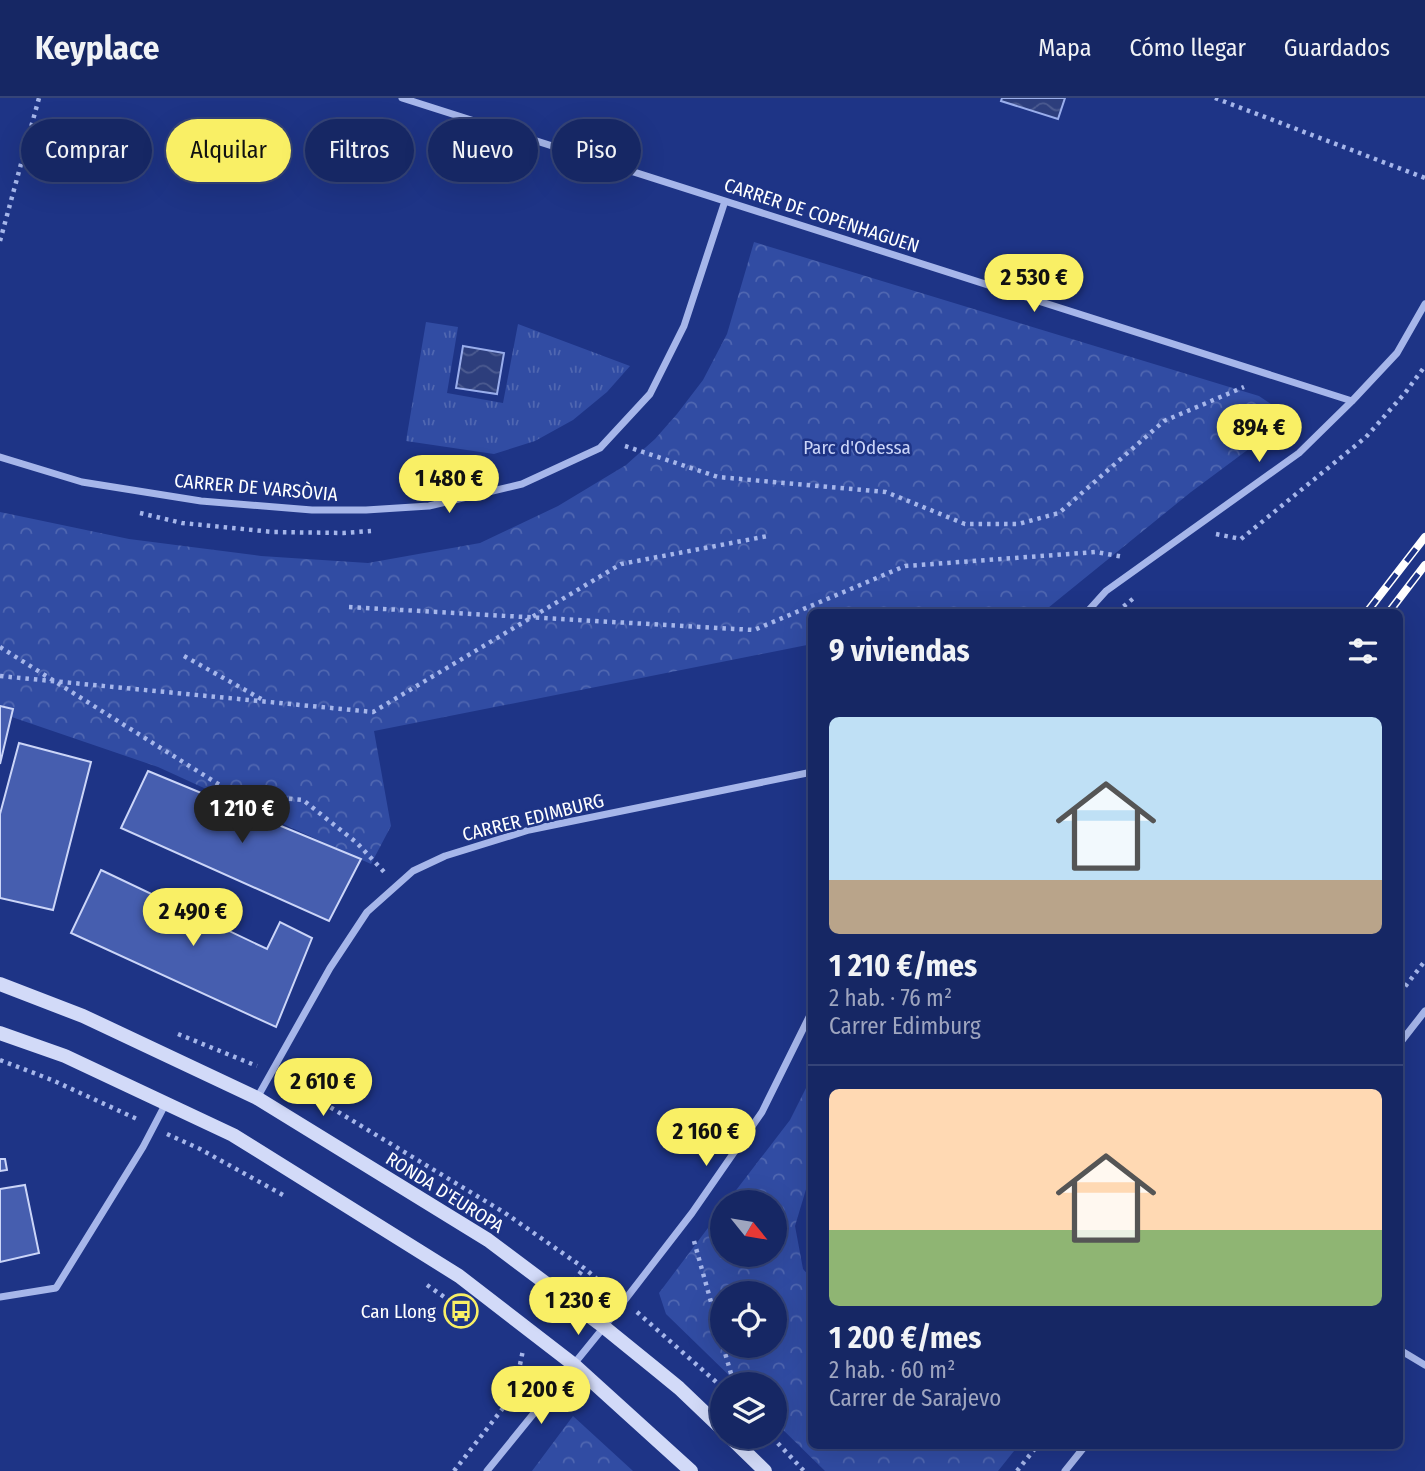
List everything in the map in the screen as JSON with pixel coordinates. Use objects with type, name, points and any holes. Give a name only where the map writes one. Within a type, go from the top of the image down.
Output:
[{"type":"street","name":"CARRER DE COPENHAGUEN","points":[[402,98],[1352,401]]},
{"type":"street","name":"CARRER DE VARSÒVIA","points":[[0,457],[82,482],[201,501],[312,510],[429,506],[522,484],[600,448],[650,394],[684,326],[725,201]]},
{"type":"street","points":[[1090,609],[1106,591],[1299,453],[1396,354],[1425,304]]},
{"type":"street","name":"CARRER EDIMBURG","points":[[257,1098],[330,968],[367,912],[413,872],[445,856],[529,830],[808,773]]},
{"type":"street","name":"RONDA D'EUROPA","points":[[0,984],[83,1016],[257,1098],[488,1240],[604,1327],[679,1388],[710,1418]]},
{"type":"street","points":[[1403,1039],[1425,1011]]},
{"type":"street","points":[[487,1471],[692,1213],[762,1112],[808,1019]]},
{"type":"street","points":[[0,1033],[65,1056],[233,1135],[459,1276],[573,1364],[691,1471]]},
{"type":"street","points":[[0,1297],[56,1288],[144,1147],[166,1103]]},
{"type":"street","points":[[1403,1352],[1425,1365]]},
{"type":"street","points":[[742,1449],[765,1471]]},
{"type":"street","points":[[1065,1471],[1083,1449]]},
{"type":"path","points":[[0,241],[38,98]]},
{"type":"path","points":[[1215,98],[1425,178]]},
{"type":"path","points":[[1191,530],[1241,539],[1366,438],[1425,366]]},
{"type":"path","points":[[607,440],[719,477],[886,492],[965,524],[1018,524],[1059,513],[1164,421],[1270,375]]},
{"type":"path","points":[[0,676],[373,712],[621,564],[768,536]]},
{"type":"path","points":[[349,607],[754,630],[905,566],[1096,551],[1147,562]]},
{"type":"path","points":[[0,647],[234,794],[303,800],[357,843],[397,885]]},
{"type":"path","points":[[184,656],[267,702]]},
{"type":"path","points":[[1403,989],[1425,961]]},
{"type":"path","points":[[0,1060],[52,1080],[200,1149],[283,1195]]},
{"type":"path","points":[[694,1240],[710,1298]]},
{"type":"path","points":[[425,1284],[468,1314]]},
{"type":"path","points":[[454,1471],[514,1395],[522,1351],[560,1381]]},
{"type":"path","points":[[783,1449],[804,1471]]},
{"type":"path","points":[[1017,1471],[1035,1449]]},
{"type":"green space","name":"Parc d'Odessa","points":[[754,242],[1259,396],[1280,410],[1273,431],[1191,492],[1047,609],[808,609],[808,645],[374,731],[391,826],[371,864],[158,767],[0,713],[0,512],[129,539],[261,556],[368,563],[480,543],[558,506],[626,465],[655,439],[677,414],[703,380],[727,334]]},
{"type":"green space","points":[[426,322],[458,327],[447,393],[503,403],[518,324],[630,366],[607,392],[573,420],[535,441],[494,454],[406,441]]},
{"type":"green space","points":[[808,1084],[808,1184],[795,1226],[803,1269],[808,1275],[808,1449],[1016,1449],[998,1471],[825,1471],[787,1434],[787,1372],[726,1372],[711,1358],[787,1358],[787,1281],[710,1281],[710,1357],[666,1314],[659,1293],[710,1225],[710,1267],[788,1267],[788,1190],[736,1190],[790,1120]]},
{"type":"green space","points":[[573,1416],[633,1471],[532,1471]]},
{"type":"water","points":[[1002,98],[1065,98],[1058,119],[1001,101]]},
{"type":"water","points":[[463,346],[504,353],[497,394],[456,388]]},
{"type":"building","points":[[0,706],[13,709],[0,764]]},
{"type":"building","points":[[19,743],[91,762],[53,910],[0,898],[0,814]]},
{"type":"building","points":[[148,771],[361,859],[329,921],[121,828]]},
{"type":"building","points":[[101,870],[267,949],[280,922],[312,938],[276,1027],[71,933]]},
{"type":"building","points":[[0,1159],[5,1159],[7,1170],[0,1171]]},
{"type":"building","points":[[25,1185],[39,1253],[0,1262],[0,1189]]},
{"type":"railway","points":[[1369,609],[1425,537]]},
{"type":"railway","points":[[1391,609],[1425,565]]},
{"type":"place","name":"Can Llong","points":[[461,1311]]}]
